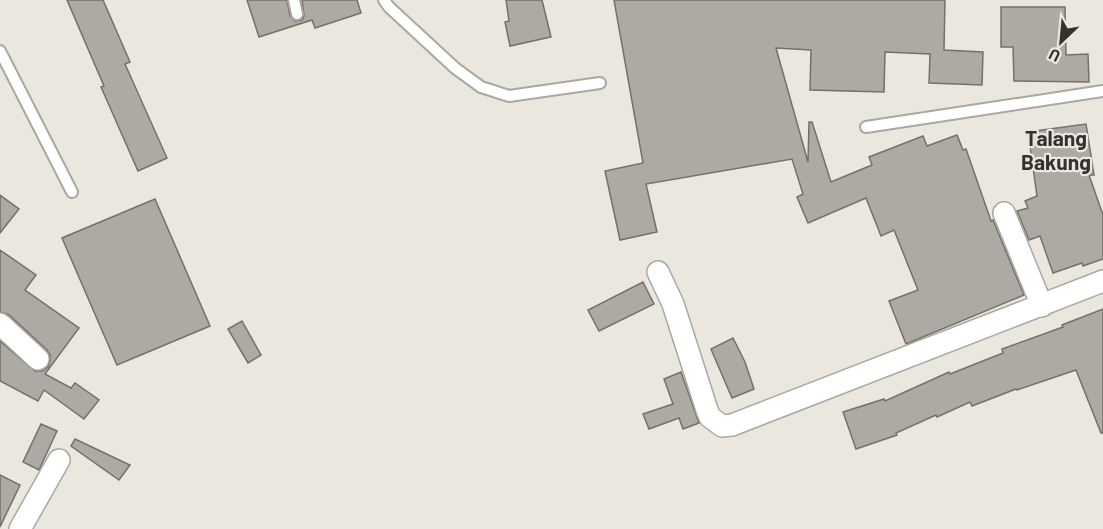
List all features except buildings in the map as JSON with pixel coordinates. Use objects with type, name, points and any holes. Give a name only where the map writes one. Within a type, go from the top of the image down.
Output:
[{"type":"street","points":[[1004,213],[1042,306]]},
{"type":"street","points":[[658,272],[673,304],[706,410],[710,417],[722,426],[854,379],[1103,282]]},
{"type":"street","points":[[0,324],[38,358]]},
{"type":"street","points":[[20,529],[59,459]]},
{"type":"lane","points":[[294,0],[297,14]]},
{"type":"lane","points":[[384,0],[455,68],[481,87],[509,96],[600,83]]},
{"type":"lane","points":[[0,51],[72,192]]},
{"type":"lane","points":[[866,127],[1103,91]]},
{"type":"district","name":"Talang Bakung","points":[[1056,151]]}]
